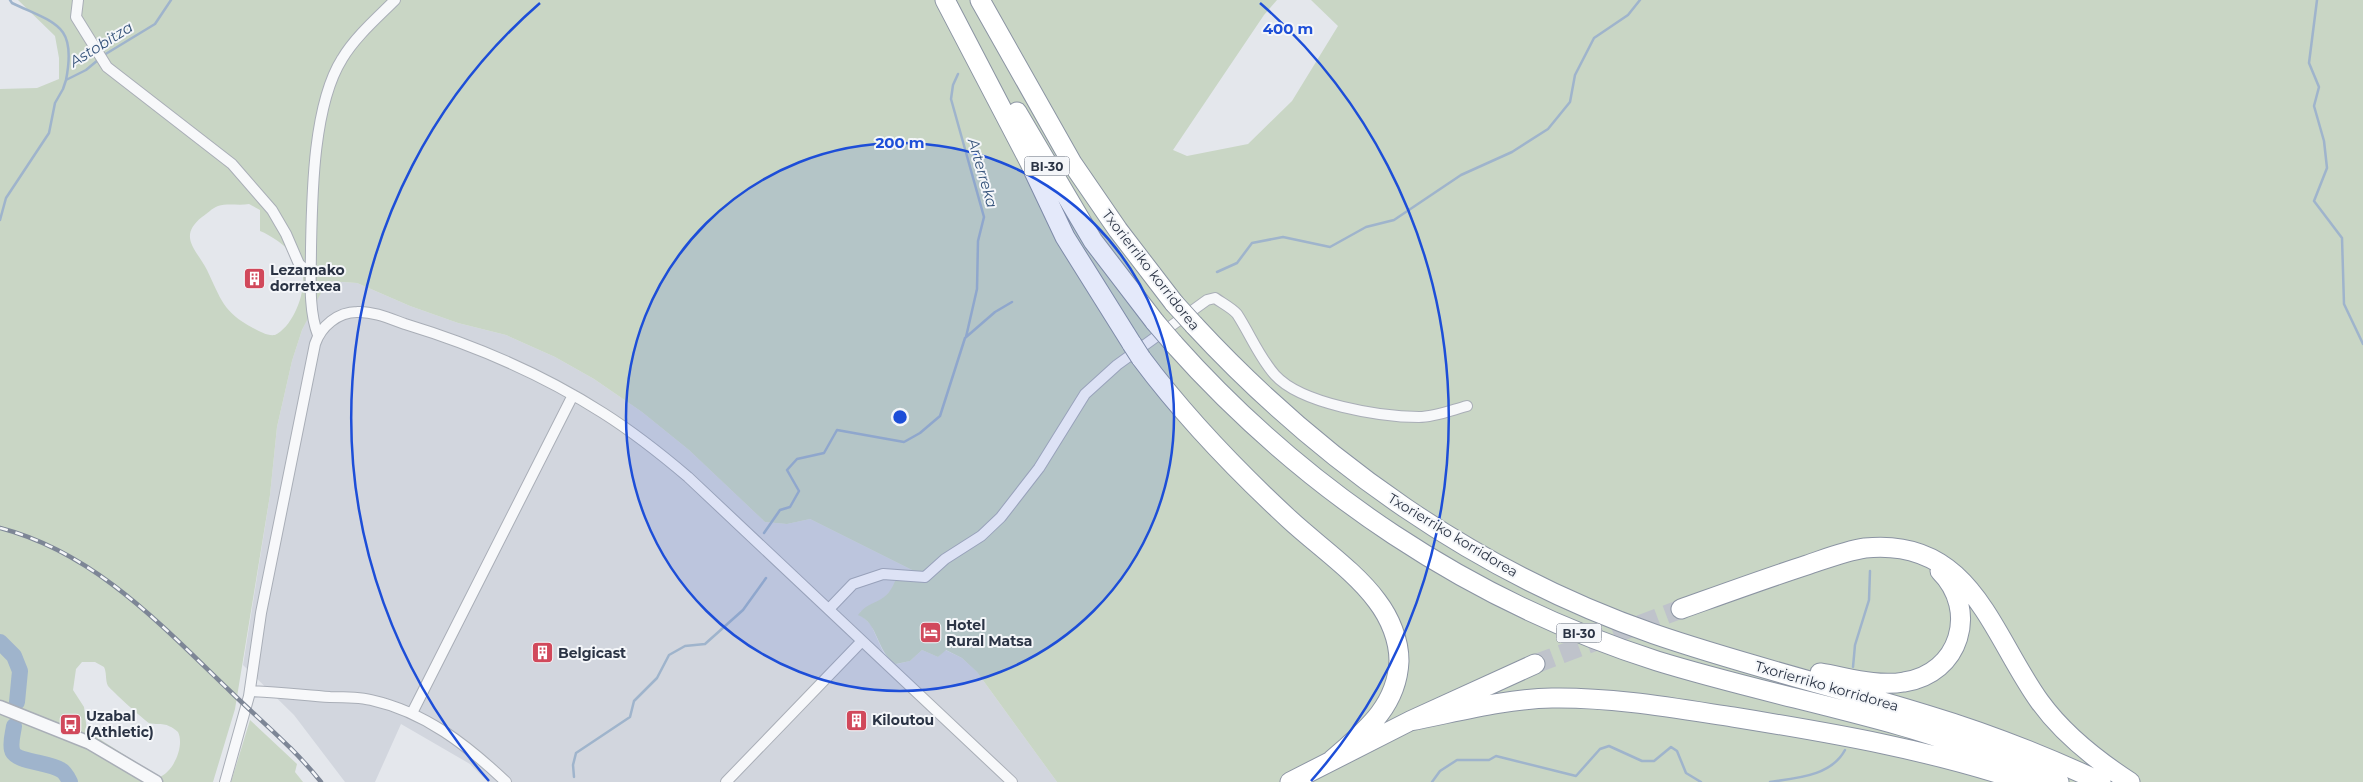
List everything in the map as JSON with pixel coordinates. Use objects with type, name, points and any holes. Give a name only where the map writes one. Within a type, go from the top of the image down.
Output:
[{"type":"highway","points":[[945,0],[1029,161],[1065,237],[1137,351],[1174,399],[1222,454],[1249,482],[1366,588],[1386,614],[1398,647],[1399,659],[1395,686],[1378,718],[1332,760]]},
{"type":"highway","name":"Txorierriko korridorea","points":[[953,0],[1067,200],[1115,271],[1173,343],[1242,416],[1328,490],[1410,546],[1496,595],[1576,632],[1657,661],[1940,737],[2059,782]]},
{"type":"highway","name":"Txorierriko korridorea","points":[[980,0],[1077,170],[1118,230],[1174,303],[1247,381],[1302,430],[1353,471],[1438,530],[1506,569],[1577,603],[1653,634],[1970,728],[2030,750],[2101,782]]},
{"type":"highway","points":[[1681,609],[1850,551],[1892,548],[1927,558],[1951,570],[1977,597],[2031,688],[2061,727],[2092,755],[2130,782]]},
{"type":"highway","points":[[1725,656],[1879,682],[1903,683],[1926,675],[1943,663],[1952,650],[1958,638],[1960,624],[1958,600],[1954,588],[1927,558]]},
{"type":"highway","points":[[1290,782],[1410,721],[1535,664]]},
{"type":"highway","points":[[1410,721],[1520,700],[1560,698],[1609,701],[1723,716],[1850,737],[1913,750],[2025,782]]},
{"type":"street","points":[[78,0],[76,17],[107,67],[232,164],[272,210],[286,234],[299,264],[311,275]]},
{"type":"street","points":[[318,335],[314,325],[311,275],[313,178],[323,113],[341,59],[369,26],[395,0]]},
{"type":"street","points":[[829,609],[853,584],[883,574],[925,577],[945,559],[981,536],[1001,517],[1039,468],[1085,394],[1116,365],[1207,300],[1215,298],[1236,312],[1268,367],[1277,377],[1293,389],[1324,403],[1397,416],[1421,417],[1467,406]]},
{"type":"street","points":[[225,782],[250,691],[261,612],[318,335],[326,325],[342,315],[358,312],[381,316],[437,334],[510,363],[573,395],[656,450],[688,477],[1012,782]]},
{"type":"street","points":[[412,713],[573,395]]},
{"type":"street","points":[[726,782],[862,641]]},
{"type":"street","points":[[250,691],[369,699],[412,713],[478,755],[506,782]]},
{"type":"street","points":[[0,707],[90,743],[156,782]]},
{"type":"shaded area","points":[[326,281],[357,283],[410,306],[458,323],[506,335],[555,357],[594,379],[642,412],[689,450],[765,522],[787,524],[810,519],[922,575],[893,588],[881,601],[860,612],[871,625],[884,654],[897,664],[910,661],[922,650],[938,657],[945,650],[962,658],[977,672],[1057,782],[488,782],[470,764],[401,724],[375,782],[345,782],[294,715],[243,665],[270,495],[277,427],[292,361],[302,330]]},
{"type":"green space","points":[[18,0],[1277,0],[1264,15],[1173,150],[1187,156],[1248,144],[1292,101],[1338,26],[1311,0],[2363,0],[2363,782],[1057,782],[977,672],[962,658],[946,650],[938,657],[922,650],[910,661],[896,664],[889,659],[870,624],[858,615],[863,609],[889,593],[897,576],[922,575],[810,519],[787,524],[765,522],[689,450],[642,412],[594,379],[555,357],[506,335],[458,323],[410,306],[357,283],[327,281],[302,330],[292,361],[277,427],[270,495],[235,709],[213,782],[0,782],[0,89],[37,88],[59,79],[59,58],[55,36]],"holes":[[[249,204],[260,210],[260,231],[287,248],[296,258],[302,271],[302,292],[295,313],[289,323],[275,335],[253,328],[229,310],[191,243],[191,231],[195,224],[216,207]],[[82,662],[95,662],[104,667],[108,686],[146,721],[167,725],[178,732],[180,738],[179,751],[173,765],[164,774],[159,777],[87,731],[84,707],[73,690],[76,669]]]},
{"type":"green space","points":[[250,720],[297,764],[295,772],[303,782],[231,782]]},
{"type":"waterway","points":[[10,0],[12,3],[41,16],[60,28],[68,47],[69,61],[66,80]]},
{"type":"waterway","name":"Astobitza","points":[[104,55],[155,24],[171,0]]},
{"type":"waterway","points":[[1217,272],[1237,263],[1252,243],[1283,237],[1330,247],[1366,227],[1394,220],[1461,175],[1512,152],[1548,129],[1570,102],[1575,75],[1594,38],[1628,15],[1640,0]]},
{"type":"waterway","points":[[2317,0],[2309,63],[2319,87],[2314,106],[2324,141],[2327,168],[2314,201],[2342,238],[2344,304],[2363,344]]},
{"type":"waterway","name":"Astobitza","points":[[0,220],[6,198],[49,133],[55,103],[66,80],[86,70],[98,60]]},
{"type":"waterway","name":"Arterreka","points":[[958,74],[953,85],[951,99],[984,217],[978,241],[977,289],[966,337]]},
{"type":"waterway","points":[[764,533],[780,510],[790,507],[799,491],[787,470],[797,459],[824,453],[837,430],[904,442],[920,433],[940,416],[965,338],[995,312],[1012,302]]},
{"type":"waterway","points":[[1853,667],[1855,645],[1869,600],[1870,571]]},
{"type":"waterway","points":[[574,777],[573,765],[576,753],[630,717],[634,701],[657,678],[669,655],[685,646],[705,644],[743,610],[766,578]]},
{"type":"waterway","points":[[0,642],[14,656],[20,671],[17,702]]},
{"type":"waterway","points":[[14,726],[11,744],[14,754],[25,759],[56,767],[65,774],[70,782]]},
{"type":"waterway","points":[[1432,782],[1440,771],[1457,760],[1489,760],[1496,756],[1576,776],[1600,749],[1609,746],[1642,761],[1654,761],[1671,747],[1677,751],[1686,773],[1701,782]]},
{"type":"waterway","points":[[1770,782],[1802,777],[1822,770],[1839,759],[1845,750]]},
{"type":"tunnel","points":[[1535,664],[1681,609]]},
{"type":"railway","points":[[0,528],[35,540],[67,555],[126,595],[154,618],[278,736],[321,782]]},
{"type":"place","name":"Lezamako dorretxea","points":[[254,278]]},
{"type":"place","name":"Hotel Rural Matsa","points":[[930,633]]},
{"type":"place","name":"Belgicast","points":[[542,653]]},
{"type":"place","name":"Kiloutou","points":[[856,720]]},
{"type":"place","name":"Uzabal (Athletic)","points":[[70,724]]}]
